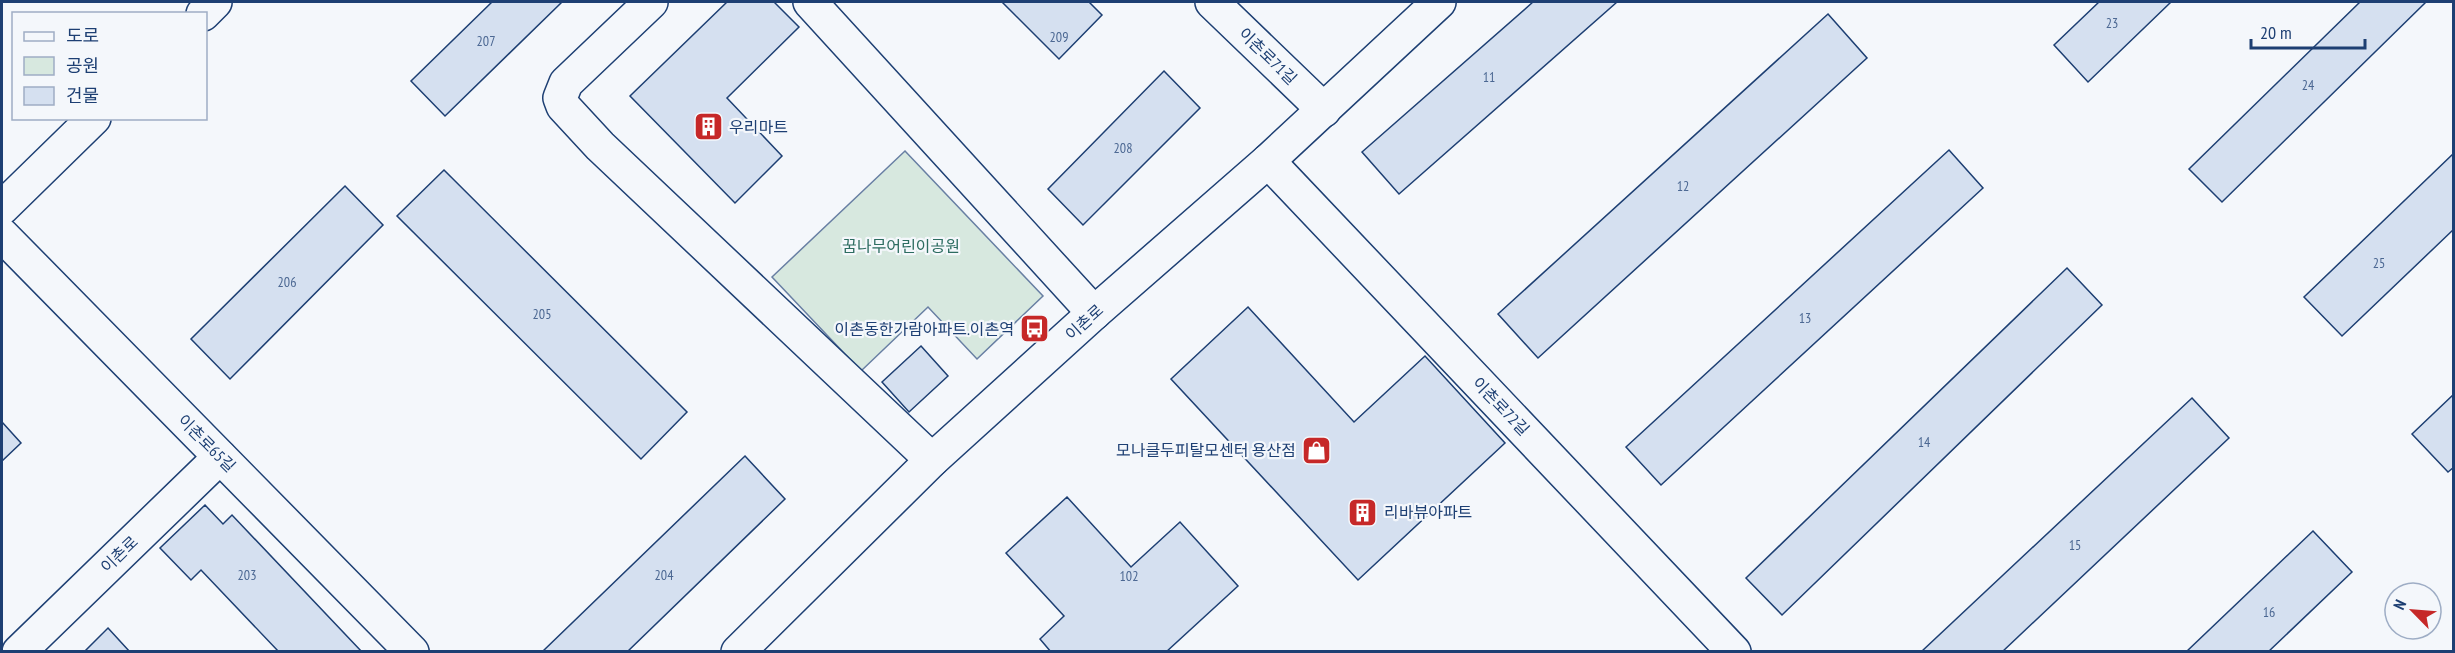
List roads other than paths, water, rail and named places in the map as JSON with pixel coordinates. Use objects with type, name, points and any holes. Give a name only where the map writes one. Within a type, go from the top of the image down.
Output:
[{"type":"street","points":[[651,2],[566,82],[560,98],[563,106],[600,146],[932,460]]},
{"type":"street","points":[[810,2],[1094,313]]},
{"type":"street","name":"이촌로71길","points":[[1212,2],[1324,110]]},
{"type":"street","name":"이촌로","points":[[738,651],[932,460],[1094,313],[1268,161],[1439,2]]},
{"type":"street","points":[[2,208],[92,120]]},
{"type":"street","name":"이촌로72길","points":[[1268,161],[1734,651]]},
{"type":"street","name":"이촌로65길","points":[[2,235],[412,651]]},
{"type":"street","name":"이촌로","points":[[19,651],[220,457]]},
{"type":"place","name":"우리마트","points":[[708,127]]},
{"type":"place","name":"이촌동한가람아파트.이촌역","points":[[1035,329]]},
{"type":"place","name":"모나클두피탈모센터 용산점","points":[[1317,450]]},
{"type":"place","name":"리바뷰아파트","points":[[1363,512]]},
{"type":"park label","name":"꿈나무어린이공원","points":[[901,246]]}]
